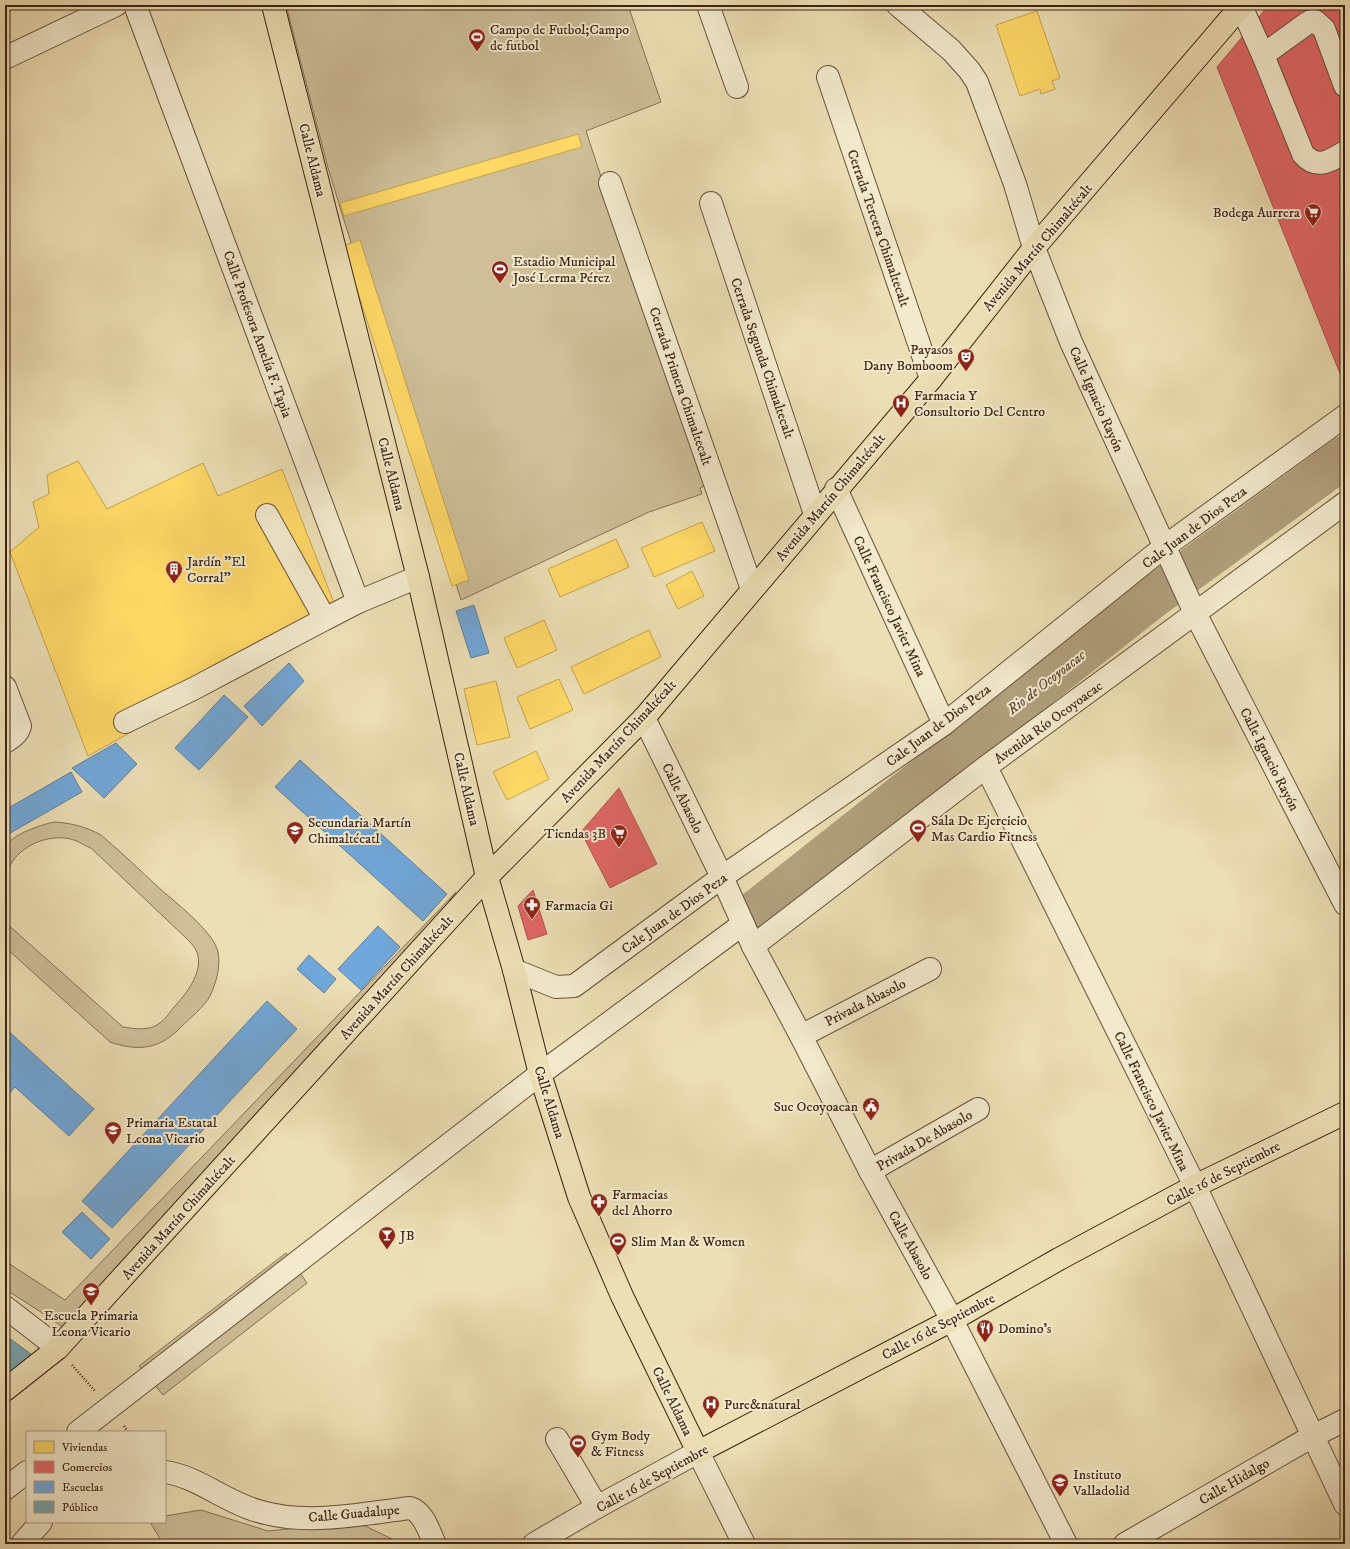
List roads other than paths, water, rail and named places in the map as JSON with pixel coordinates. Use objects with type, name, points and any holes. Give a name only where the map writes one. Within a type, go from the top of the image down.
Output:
[{"type":"main road","name":"Calle Aldama","points":[[273,5],[418,577],[487,877],[514,970],[540,1074],[579,1197],[622,1296],[698,1452]]},
{"type":"main road","name":"Avenida Martín Chimaltécalt","points":[[5,1390],[58,1348],[487,877],[644,718],[836,489],[931,379],[1034,248],[1242,6]]},
{"type":"main road","name":"Calle 16 de Septiembre","points":[[698,1452],[952,1320],[1059,1259],[1195,1186],[1345,1113]]},
{"type":"street","points":[[5,58],[116,5]]},
{"type":"street","name":"Calle Profesora Amelía F. Tapia","points":[[135,5],[358,602]]},
{"type":"street","points":[[708,5],[737,87]]},
{"type":"street","name":"Calle Ignacio Rayón","points":[[898,5],[950,50],[969,70],[977,82],[1015,184],[1034,248],[1071,342],[1193,608],[1345,904]]},
{"type":"street","points":[[1242,6],[1303,154],[1308,159],[1320,164],[1345,152]]},
{"type":"street","points":[[1263,55],[1311,21],[1316,21],[1324,29],[1345,86]]},
{"type":"street","name":"Cerrada Tercera Chimaltecalt","points":[[828,77],[931,379]]},
{"type":"street","name":"Cerrada Primera Chimaltecalt","points":[[610,183],[752,589]]},
{"type":"street","name":"Cerrada Segunda Chimaltecalt","points":[[711,203],[816,514]]},
{"type":"street","name":"Cale Juan de Dios Peza","points":[[514,970],[556,986],[574,986],[722,877],[944,724],[1166,551],[1345,416]]},
{"type":"street","name":"Calle Francisco Javier Mina","points":[[836,489],[944,724]]},
{"type":"street","name":"Avenida Río Ocoyoacac","points":[[753,946],[1193,608],[1345,503]]},
{"type":"street","points":[[267,515],[325,619]]},
{"type":"street","points":[[124,722],[193,689],[358,602],[418,577]]},
{"type":"street","points":[[5,687],[20,726],[19,730],[13,737],[5,742]]},
{"type":"street","name":"Calle Abasolo","points":[[644,718],[722,877],[753,946],[870,1171],[952,1320],[1066,1544]]},
{"type":"street","name":"Calle Francisco Javier Mina","points":[[986,767],[1195,1186],[1345,1504]]},
{"type":"street","points":[[79,1431],[540,1074],[743,924]]},
{"type":"street","name":"Privada Abasolo","points":[[801,1036],[930,969]]},
{"type":"street","name":"Privada De Abasolo","points":[[870,1171],[978,1109]]},
{"type":"street","points":[[5,1307],[58,1348]]},
{"type":"street","name":"Calle Hidalgo","points":[[1125,1544],[1314,1436],[1345,1420]]},
{"type":"street","points":[[557,1438],[597,1507]]},
{"type":"street","name":"Calle 16 de Septiembre","points":[[534,1544],[597,1507],[698,1452]]},
{"type":"street","name":"Calle Aldama","points":[[698,1452],[744,1544]]},
{"type":"street","name":"Calle Guadalupe","points":[[166,1472],[192,1479],[221,1495],[256,1511],[283,1517],[321,1518],[410,1508],[414,1509],[421,1515],[436,1544]]},
{"type":"street","points":[[5,1489],[26,1473]]},
{"type":"street","points":[[22,1544],[40,1523]]},
{"type":"waterway","name":"Rio de Ocoyoacac","points":[[752,914],[1149,600],[1345,457]]},
{"type":"place","name":"Campo de Futbol;Campo de futbol","points":[[477,52]]},
{"type":"place","name":"Bodega Aurrera","points":[[1313,227]]},
{"type":"place","name":"Estadio Municipal José Lerma Pérez","points":[[500,284]]},
{"type":"place","name":"Payasos Dany Bomboom","points":[[966,372]]},
{"type":"place","name":"Farmacia Y Consultorio Del Centro","points":[[901,418]]},
{"type":"place","name":"Jardín \"El Corral\"","points":[[174,584]]},
{"type":"place","name":"Sala De Ejercicio Mas Cardio Fitness","points":[[918,843]]},
{"type":"place","name":"Secundaria Martín Chimaltécatl","points":[[295,845]]},
{"type":"place","name":"Tiendas 3B","points":[[619,848]]},
{"type":"place","name":"Farmacia Gi","points":[[532,920]]},
{"type":"place","name":"Suc Ocoyoacan","points":[[871,1121]]},
{"type":"place","name":"Primaria Estatal Leona Vicario","points":[[113,1145]]},
{"type":"place","name":"Farmacias del Ahorro","points":[[599,1217]]},
{"type":"place","name":"JB","points":[[387,1250]]},
{"type":"place","name":"Slim Man & Women","points":[[618,1256]]},
{"type":"place","name":"Escuela Primaria Leona Vicario","points":[[91,1306]]},
{"type":"place","name":"Domino's","points":[[985,1343]]},
{"type":"place","name":"Pure&natural","points":[[711,1419]]},
{"type":"place","name":"Gym Body & Fitness","points":[[578,1458]]},
{"type":"place","name":"Instituto Valladolid","points":[[1060,1497]]}]
